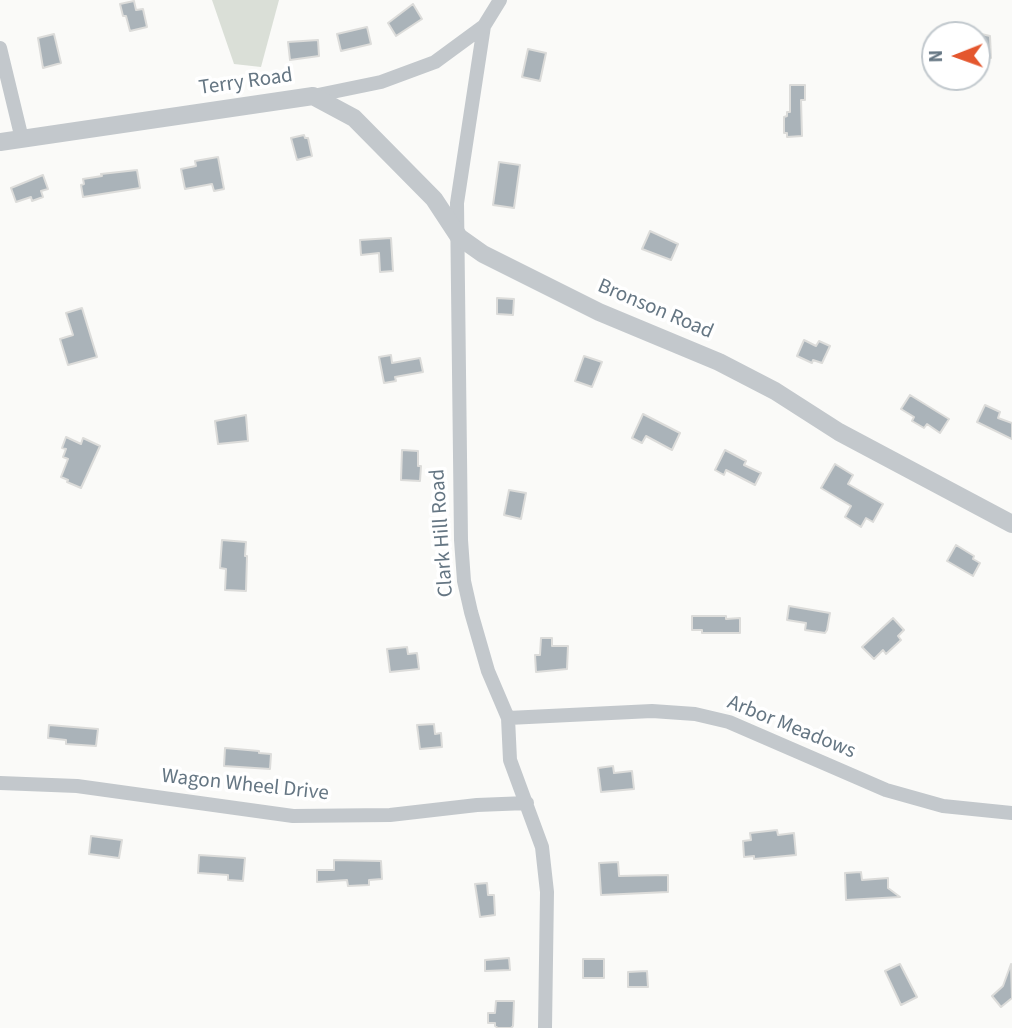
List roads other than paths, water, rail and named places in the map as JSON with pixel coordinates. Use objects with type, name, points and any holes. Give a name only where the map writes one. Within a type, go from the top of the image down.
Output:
[{"type":"street","points":[[484,26],[500,0]]},
{"type":"street","name":"Terry Road","points":[[0,142],[313,96],[381,82],[435,62],[484,26]]},
{"type":"street","name":"Clark Hill Road","points":[[484,26],[457,203],[458,406],[464,580],[488,671],[508,718],[510,760],[542,847],[547,892],[545,1028]]},
{"type":"street","points":[[0,48],[22,139]]},
{"type":"street","name":"Bronson Road","points":[[313,96],[354,118],[434,199],[459,237],[483,254],[599,312],[719,362],[775,391],[839,432],[1012,524]]},
{"type":"street","name":"Arbor Meadows","points":[[508,718],[652,712],[695,713],[729,722],[886,790],[943,806],[1012,813]]},
{"type":"street","name":"Wagon Wheel Drive","points":[[0,783],[77,786],[292,816],[390,815],[477,805],[527,803]]}]
